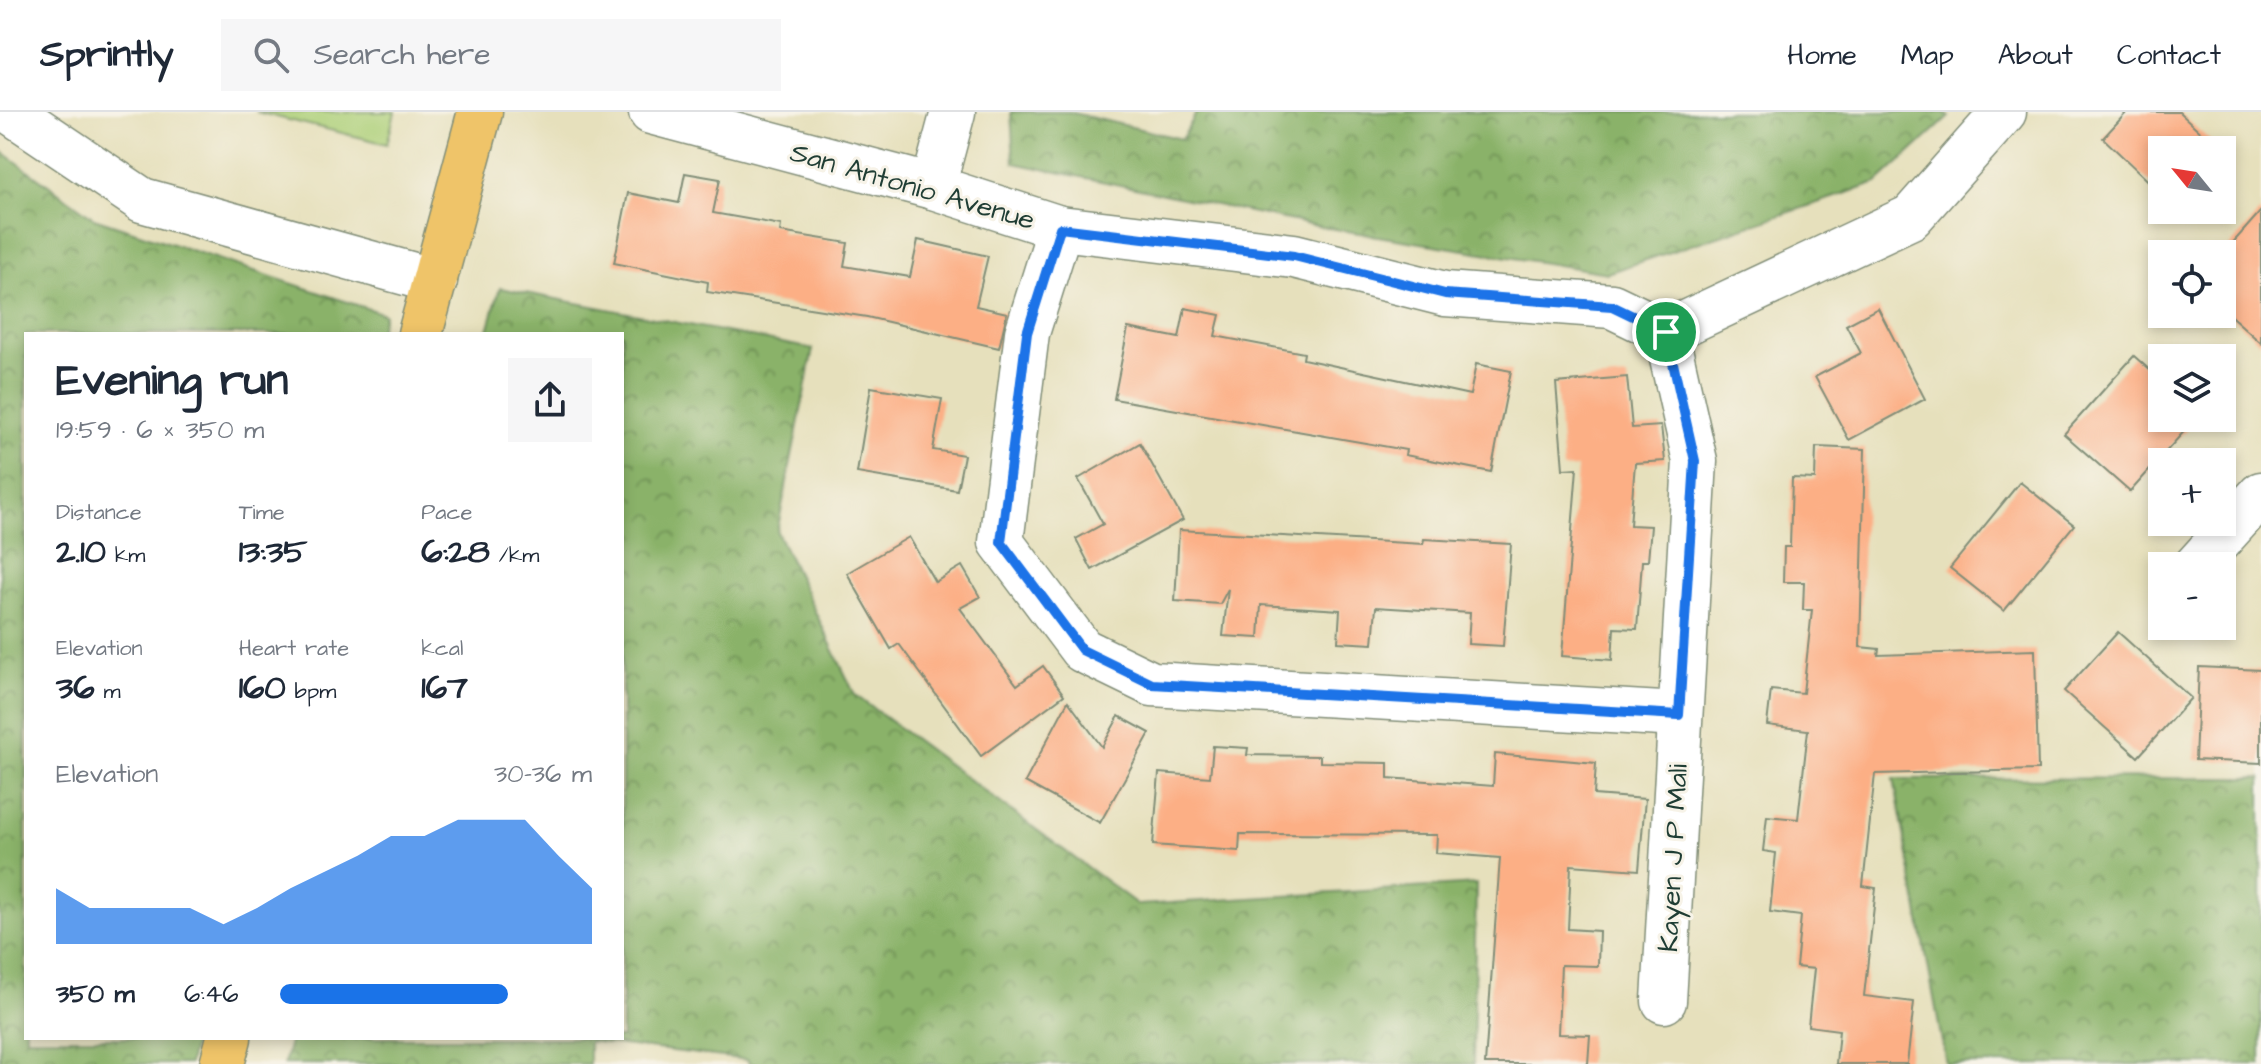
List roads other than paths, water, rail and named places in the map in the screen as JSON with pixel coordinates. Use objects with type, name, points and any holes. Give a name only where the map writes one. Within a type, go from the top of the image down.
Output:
[{"type":"main road","points":[[421,332],[480,112]]},
{"type":"main road","points":[[222,1064],[228,1040]]},
{"type":"street","points":[[11,112],[142,200],[435,281]]},
{"type":"street","name":"San Antonio Avenue","points":[[651,112],[933,187],[1060,228],[1294,256],[1445,294],[1612,306],[1666,332]]},
{"type":"street","points":[[933,187],[953,112]]},
{"type":"street","points":[[1666,332],[1911,217],[2004,112]]},
{"type":"street","points":[[1060,228],[1027,333],[1001,542],[1082,650],[1152,684],[1679,715]]},
{"type":"street","name":"Kayen J P Mali","points":[[1664,1001],[1695,461],[1666,332]]},
{"type":"street","points":[[2209,552],[2261,494]]}]
